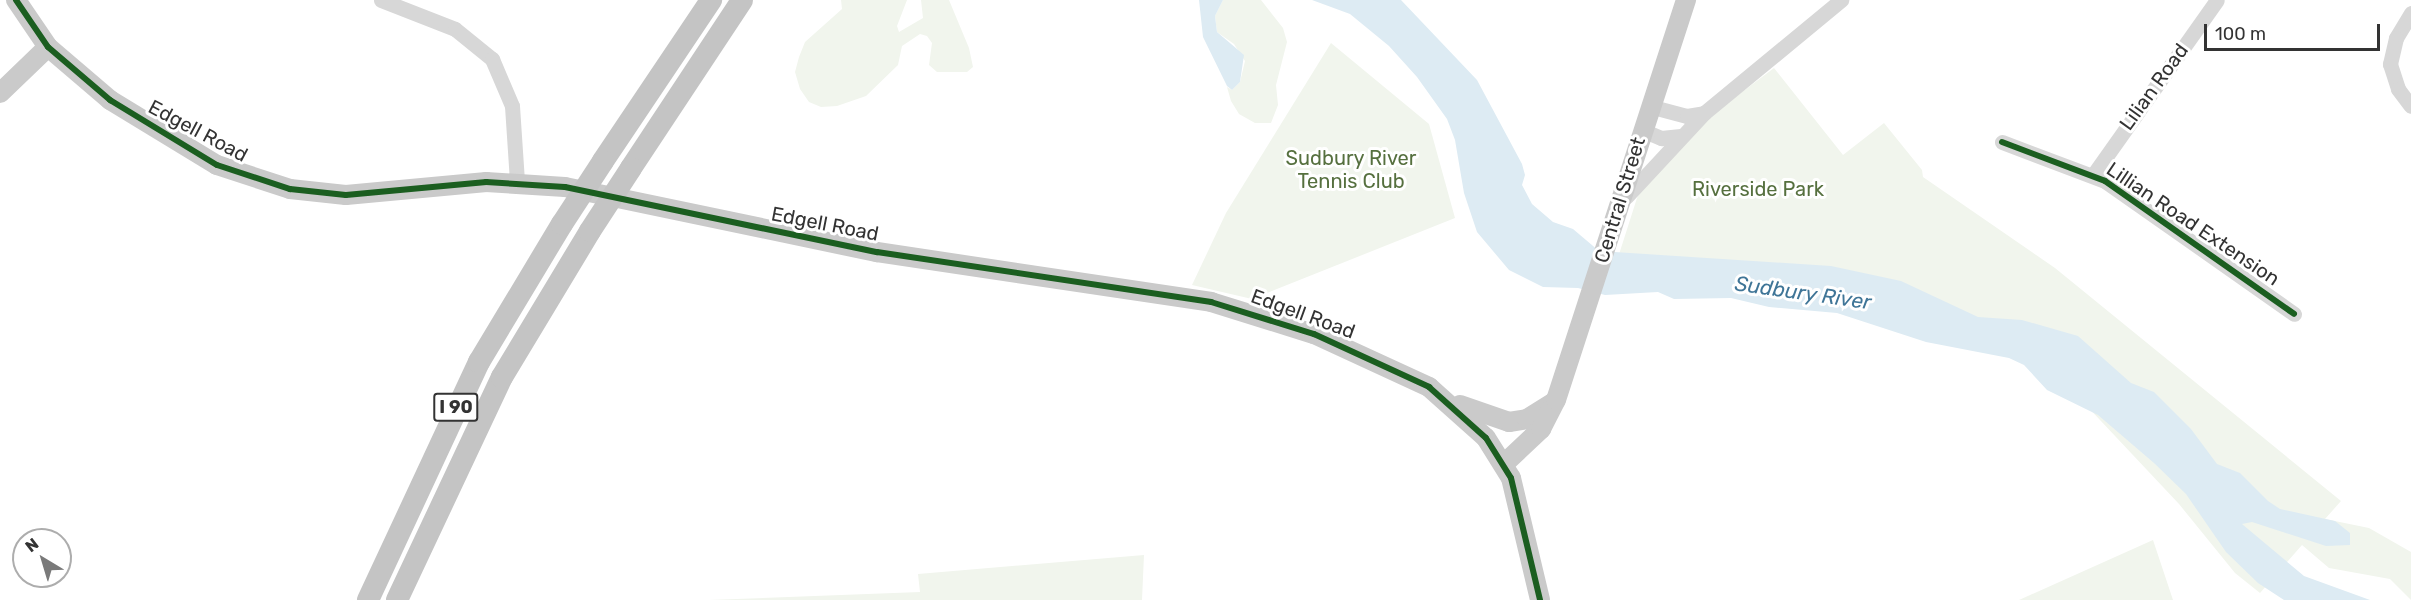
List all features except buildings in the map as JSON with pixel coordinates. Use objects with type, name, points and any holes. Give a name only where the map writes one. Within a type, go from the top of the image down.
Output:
[{"type":"highway","name":"I 90","points":[[368,600],[479,362],[562,224],[711,0]]},
{"type":"highway","name":"I 90","points":[[397,600],[502,377],[590,231],[742,0]]},
{"type":"main road","name":"Edgell Road","points":[[16,0],[48,46],[110,100],[181,145],[236,173],[273,185],[346,195],[517,182],[565,187],[877,252],[1227,305],[1346,347],[1397,369],[1444,398],[1475,426],[1505,463],[1520,509],[1540,600]]},
{"type":"main road","name":"Central Street","points":[[1505,463],[1541,429],[1557,400],[1649,106],[1686,0]]},
{"type":"main road","points":[[0,93],[48,46]]},
{"type":"main road","points":[[1444,398],[1509,422],[1527,419],[1557,400]]},
{"type":"street","points":[[381,0],[456,29],[492,59],[512,106],[517,182]]},
{"type":"street","points":[[1617,209],[1704,113],[1841,0]]},
{"type":"street","name":"Lilian Road","points":[[2093,175],[2217,0]]},
{"type":"street","points":[[2411,13],[2396,38],[2390,64],[2398,88],[2411,106]]},
{"type":"street","points":[[1649,106],[1686,116],[1704,113]]},
{"type":"street","points":[[1642,130],[1660,138],[1681,136]]},
{"type":"street","name":"Lillian Road Extension","points":[[2002,142],[2093,175],[2294,314]]},
{"type":"green space","points":[[841,0],[907,0],[897,26],[899,32],[923,18],[921,0],[949,0],[969,48],[973,67],[967,72],[937,72],[929,65],[932,43],[927,36],[920,34],[902,46],[898,65],[866,96],[837,106],[821,107],[809,102],[800,89],[795,72],[799,57],[805,42],[842,9]]},
{"type":"green space","points":[[1223,0],[1261,0],[1283,28],[1287,42],[1276,85],[1278,105],[1271,123],[1255,123],[1239,114],[1231,101],[1227,87],[1232,90],[1240,82],[1245,61],[1234,44],[1217,32],[1215,16]]},
{"type":"green space","name":"Sudbury River Tennis Club","points":[[1331,43],[1429,124],[1455,218],[1252,299],[1192,285],[1226,213]]},
{"type":"green space","name":"Riverside Park","points":[[1774,68],[1843,155],[1884,123],[1922,170],[1923,177],[2055,268],[2341,501],[2325,519],[2369,528],[2411,552],[2411,600],[2390,579],[2329,568],[2302,545],[2260,593],[2235,573],[2179,504],[2084,403],[2032,364],[1749,276],[1607,292],[1637,198],[1647,179],[1690,131]]},
{"type":"green space","points":[[2153,540],[2173,600],[2019,600]]},
{"type":"green space","points":[[1144,555],[1142,600],[709,600],[920,592],[918,574]]},
{"type":"water","points":[[1199,0],[1223,0],[1215,16],[1217,32],[1244,55],[1240,82],[1232,90],[1227,86],[1203,37]]},
{"type":"water","name":"Sudbury River","points":[[1312,0],[1401,0],[1477,80],[1522,164],[1525,175],[1522,185],[1532,204],[1553,222],[1573,229],[1599,251],[1831,266],[1901,281],[1978,317],[2022,320],[2078,336],[2131,383],[2154,392],[2191,429],[2217,464],[2240,473],[2268,501],[2280,509],[2335,521],[2350,533],[2350,545],[2326,546],[2252,522],[2242,524],[2304,576],[2370,600],[2284,600],[2258,583],[2226,552],[2186,494],[2154,463],[2098,415],[2047,390],[2024,365],[2009,358],[1926,342],[1837,313],[1769,307],[1731,298],[1674,299],[1658,292],[1605,295],[1578,288],[1543,287],[1509,270],[1477,232],[1464,193],[1455,140],[1447,119],[1417,77],[1389,46],[1350,14]]},
{"type":"cycle path","points":[[16,0],[48,47],[110,100],[217,165],[290,189],[346,195],[486,182],[565,187],[877,252],[1211,302],[1314,334],[1429,387],[1486,438],[1511,478],[1540,600]]},
{"type":"cycle path","points":[[2002,142],[2105,181],[2294,314]]}]
